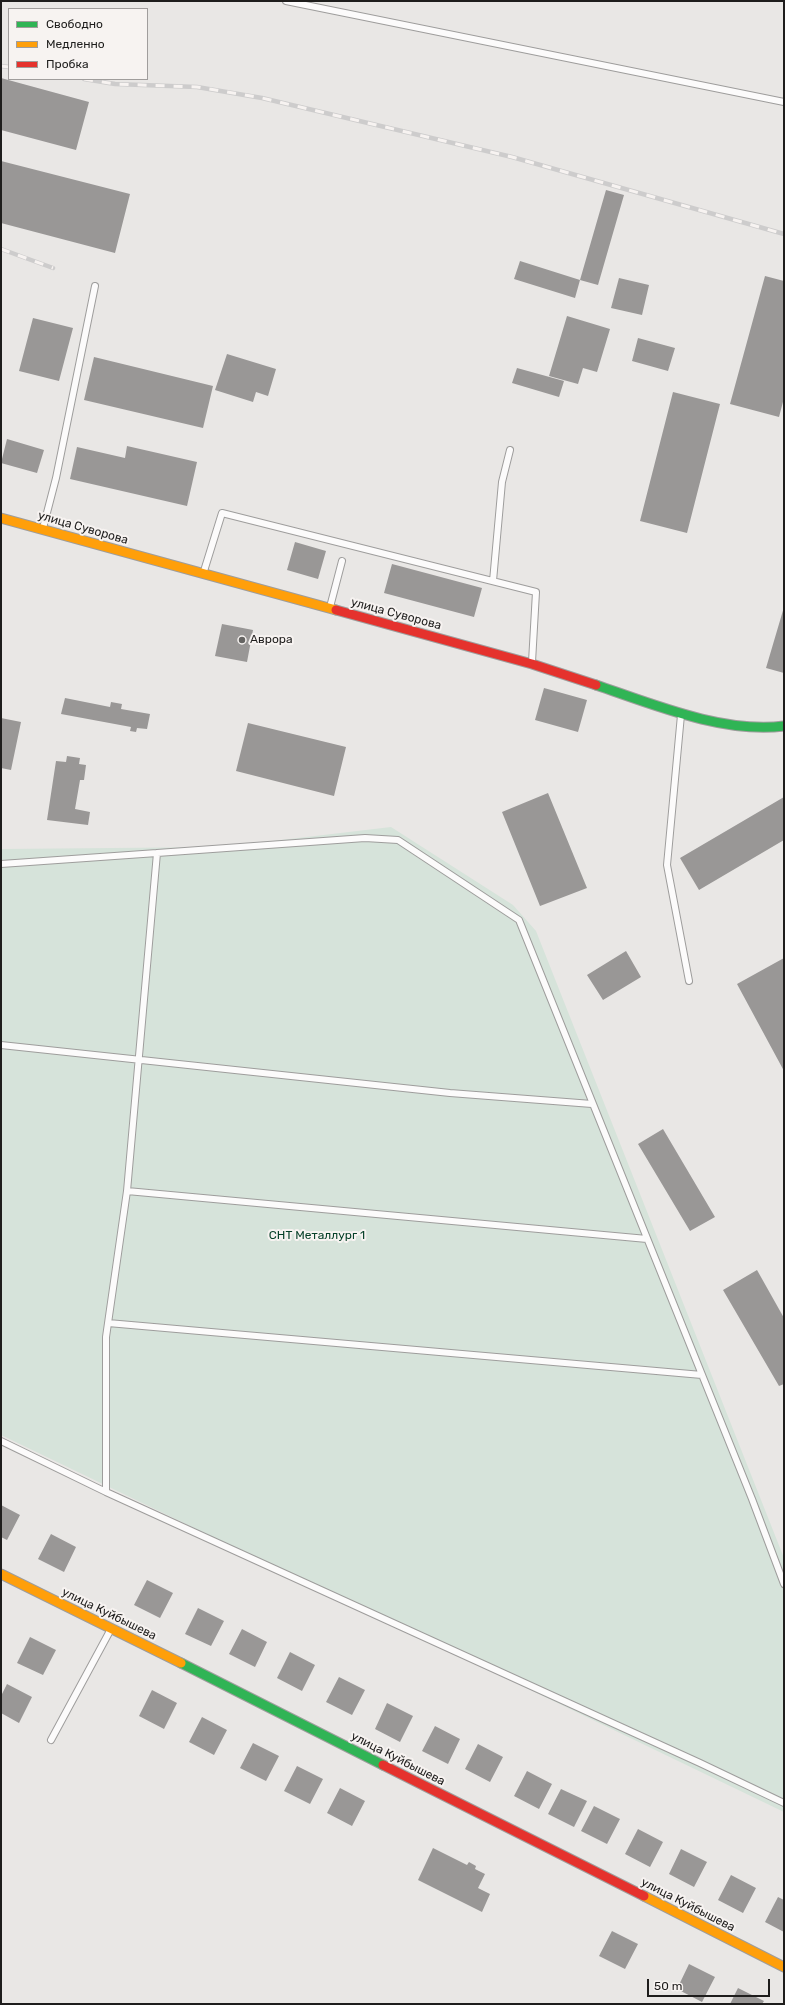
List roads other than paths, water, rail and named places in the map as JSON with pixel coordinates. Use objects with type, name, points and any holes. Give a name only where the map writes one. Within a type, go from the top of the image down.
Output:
[{"type":"main road","name":"улица Суворова","points":[[1,518],[532,664],[681,714],[727,724],[776,727],[784,726]]},
{"type":"main road","name":"улица Куйбышева","points":[[1,1574],[784,1967]]},
{"type":"lane","points":[[286,1],[784,102]]},
{"type":"lane","points":[[43,529],[56,478],[95,286]]},
{"type":"lane","points":[[493,581],[502,482],[510,450]]},
{"type":"lane","points":[[203,574],[222,513],[536,592],[532,664]]},
{"type":"lane","points":[[329,608],[342,561]]},
{"type":"lane","points":[[681,714],[667,865],[690,981]]},
{"type":"lane","points":[[1,864],[364,838],[398,840],[518,920],[702,1375],[784,1584]]},
{"type":"lane","points":[[106,1492],[106,1337],[127,1191],[157,853]]},
{"type":"lane","points":[[1,1045],[450,1093],[592,1104]]},
{"type":"lane","points":[[127,1191],[647,1239]]},
{"type":"lane","points":[[108,1323],[702,1375]]},
{"type":"lane","points":[[1,1441],[106,1492],[700,1763],[784,1803]]},
{"type":"lane","points":[[51,1740],[111,1628]]},
{"type":"railway","points":[[1,66],[8,67]]},
{"type":"railway","points":[[90,80],[115,84],[197,87],[262,98],[512,157],[784,234]]},
{"type":"railway","points":[[1,249],[53,268]]},
{"type":"place","name":"Аврора","points":[[242,640]]},
{"type":"park label","name":"СНТ Металлург 1","points":[[317,1236]]}]
